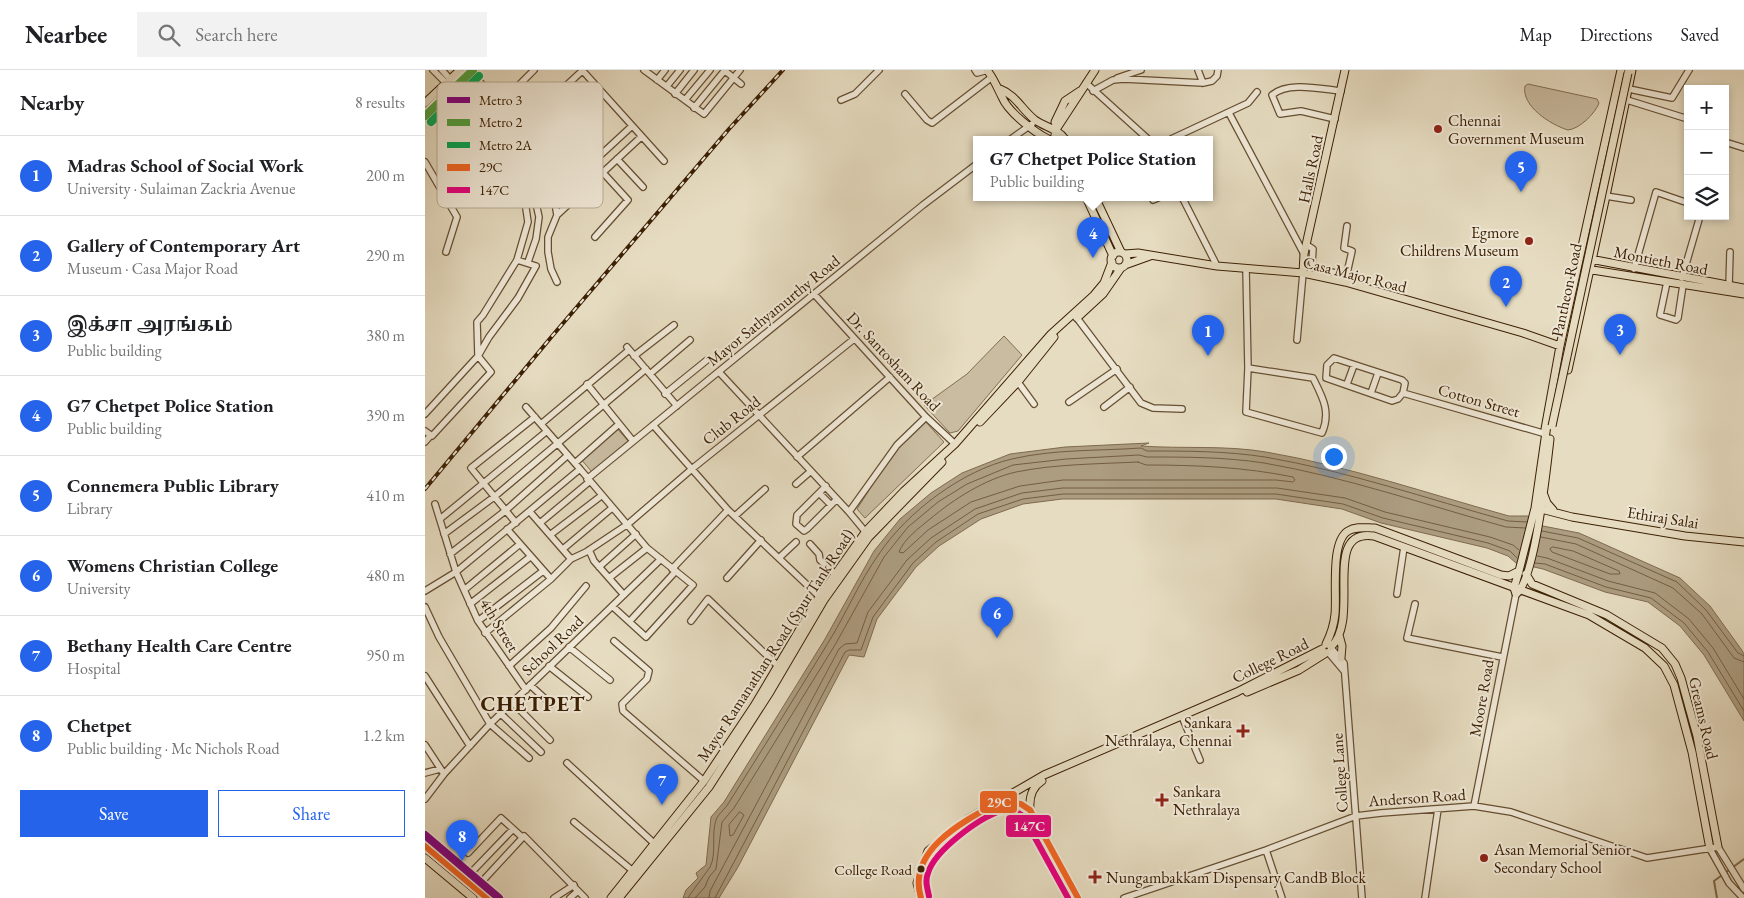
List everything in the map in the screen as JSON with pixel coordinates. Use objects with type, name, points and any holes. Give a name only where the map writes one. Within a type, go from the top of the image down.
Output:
[{"type":"main road","points":[[448,81],[460,70]]},
{"type":"main road","points":[[1055,136],[1057,130],[1055,122],[1065,102],[1084,86],[1095,70]]},
{"type":"main road","name":"Halls Road","points":[[1300,273],[1345,70]]},
{"type":"main road","points":[[460,82],[471,71]]},
{"type":"main road","points":[[1548,430],[1555,426],[1607,196],[1629,88],[1626,71]]},
{"type":"main road","points":[[1517,591],[1541,512],[1548,430],[1626,71]]},
{"type":"main road","points":[[1548,430],[1544,427],[1578,262],[1626,71]]},
{"type":"main road","name":"Pantheon Road","points":[[1541,512],[1544,495],[1548,430],[1626,71]]},
{"type":"main road","points":[[989,72],[1000,89],[1002,98],[1029,128],[1043,136]]},
{"type":"main road","points":[[1000,89],[1009,92],[1036,120],[1057,130],[1062,136]]},
{"type":"main road","points":[[425,103],[437,92]]},
{"type":"main road","points":[[425,115],[437,104]]},
{"type":"main road","points":[[1088,201],[1115,266],[1123,266],[1150,256]]},
{"type":"main road","points":[[1097,201],[1127,258],[1123,266]]},
{"type":"main road","points":[[1112,259],[1123,253]]},
{"type":"main road","name":"Casa Major Road","points":[[1123,253],[1138,253],[1217,266],[1346,279],[1560,346]]},
{"type":"main road","points":[[1304,256],[1306,264],[1314,276]]},
{"type":"main road","name":"Mayor Ramanathan Road (Spur Tank Road)","points":[[611,898],[709,787],[770,692],[835,574],[904,491],[955,444],[1051,334],[1094,296],[1104,283],[1112,259]]},
{"type":"main road","name":"Montieth Road","points":[[1578,262],[1592,260],[1634,268],[1681,281],[1744,288]]},
{"type":"main road","points":[[1578,262],[1590,270],[1667,282],[1681,281],[1744,294]]},
{"type":"main road","name":"Mayor Ramanathan Road (Spur Tank Road)","points":[[619,898],[704,782],[822,599],[867,534],[1018,382],[1055,335],[1103,294],[1123,266]]},
{"type":"main road","points":[[1572,294],[1584,297]]},
{"type":"main road","points":[[1541,512],[1547,503],[1544,495]]},
{"type":"main road","name":"Ethiraj Salai","points":[[1541,512],[1685,536],[1744,542]]},
{"type":"main road","name":"College Road","points":[[921,898],[917,883],[928,851],[968,819],[1045,775],[1237,692],[1327,649],[1335,615],[1337,551],[1340,539],[1348,531],[1359,527],[1375,528],[1501,575],[1509,576],[1523,569]]},
{"type":"main road","name":"College Road","points":[[1030,810],[1029,801],[1035,785],[1046,778],[1299,670],[1327,649],[1339,635],[1344,614],[1345,553],[1348,544],[1353,538],[1361,534],[1374,536],[1517,591]]},
{"type":"main road","name":"Greams Road","points":[[1523,569],[1532,584],[1607,615],[1662,648],[1675,664],[1681,678],[1697,736],[1718,847]]},
{"type":"main road","name":"Greams Road","points":[[1517,591],[1602,622],[1645,648],[1665,666],[1674,684],[1681,707],[1697,774],[1710,848]]},
{"type":"main road","points":[[1339,635],[1342,646],[1341,658]]},
{"type":"main road","points":[[1001,801],[1021,804],[1030,810],[1078,898]]},
{"type":"main road","points":[[425,846],[487,898]]},
{"type":"main road","points":[[425,859],[473,898]]},
{"type":"street","points":[[433,70],[448,81]]},
{"type":"street","points":[[442,70],[448,81]]},
{"type":"street","points":[[522,82],[534,70]]},
{"type":"street","points":[[569,82],[582,70],[593,82]]},
{"type":"street","points":[[657,80],[665,70]]},
{"type":"street","points":[[667,86],[680,70]]},
{"type":"street","points":[[675,94],[694,70]]},
{"type":"street","points":[[685,100],[710,70]]},
{"type":"street","points":[[694,108],[725,70],[741,84]]},
{"type":"street","points":[[647,71],[704,114],[740,70]]},
{"type":"street","points":[[841,100],[855,94],[879,70]]},
{"type":"street","points":[[975,70],[977,73],[989,72]]},
{"type":"street","points":[[1093,91],[1129,72],[1141,70]]},
{"type":"street","points":[[1198,70],[1203,83]]},
{"type":"street","points":[[1113,80],[1203,83],[1212,81],[1217,76],[1218,70]]},
{"type":"street","points":[[1629,88],[1672,98],[1689,70]]},
{"type":"street","points":[[471,71],[480,82]]},
{"type":"street","points":[[905,94],[927,120],[932,122],[989,72]]},
{"type":"street","points":[[1084,86],[1093,91],[1145,136]]},
{"type":"street","points":[[1335,118],[1301,111],[1280,114],[1272,95],[1289,89],[1307,87],[1341,91]]},
{"type":"street","points":[[1177,136],[1248,103],[1257,92]]},
{"type":"street","points":[[603,94],[663,161]]},
{"type":"street","points":[[1627,100],[1684,118]]},
{"type":"street","points":[[1229,113],[1304,256]]},
{"type":"street","points":[[1016,136],[1029,128],[1036,120]]},
{"type":"street","points":[[603,153],[632,126]]},
{"type":"street","points":[[603,172],[641,136]]},
{"type":"street","points":[[1729,143],[1744,148]]},
{"type":"street","points":[[617,159],[643,187]]},
{"type":"street","points":[[425,162],[437,183]]},
{"type":"street","name":"Mayor Sathyamurthy Road","points":[[540,523],[633,441],[915,211],[973,167]]},
{"type":"street","points":[[595,237],[628,200],[603,174]]},
{"type":"street","points":[[1634,268],[1655,192],[1684,202]]},
{"type":"street","points":[[1607,196],[1631,200]]},
{"type":"street","points":[[1184,201],[1217,266]]},
{"type":"street","points":[[447,252],[457,217],[452,208]]},
{"type":"street","points":[[425,442],[427,433],[432,436],[491,372],[478,356],[477,322],[517,260],[526,234],[528,214],[526,208]]},
{"type":"street","points":[[528,262],[536,239],[539,217],[537,208]]},
{"type":"street","points":[[556,208],[557,215]]},
{"type":"street","points":[[557,282],[551,269],[548,237],[557,215],[564,208]]},
{"type":"street","points":[[1667,282],[1660,315],[1675,320],[1678,318],[1681,281],[1699,220]]},
{"type":"street","points":[[1307,245],[1313,249],[1312,263],[1315,268],[1346,279],[1352,251],[1344,248],[1347,226]]},
{"type":"street","points":[[1729,286],[1730,252]]},
{"type":"street","points":[[425,414],[478,356],[489,337],[518,298],[536,266],[517,260]]},
{"type":"street","points":[[1246,268],[1248,368],[1246,412],[1322,433],[1328,420],[1322,395],[1313,378],[1248,368]]},
{"type":"street","points":[[1297,340],[1300,273]]},
{"type":"street","name":"Dr. Santosham Road","points":[[814,294],[853,339],[955,444]]},
{"type":"street","points":[[1077,318],[1141,403],[1153,408],[1182,409]]},
{"type":"street","points":[[634,356],[674,325]]},
{"type":"street","name":"Club Road","points":[[485,633],[551,580],[571,559],[589,550],[628,524],[693,468],[853,339]]},
{"type":"street","points":[[444,534],[494,497],[603,405],[690,340]]},
{"type":"street","points":[[541,424],[628,349],[677,406]]},
{"type":"street","name":"Cotton Street","points":[[1332,358],[1378,373],[1403,381],[1403,393],[1398,399],[1392,401],[1326,378],[1327,365],[1332,358]]},
{"type":"street","points":[[665,394],[707,360]]},
{"type":"street","points":[[1347,384],[1354,365]]},
{"type":"street","points":[[1069,402],[1117,369]]},
{"type":"street","points":[[719,372],[837,498],[867,534]]},
{"type":"street","points":[[1371,393],[1378,373]]},
{"type":"street","points":[[797,457],[890,378]]},
{"type":"street","points":[[1018,382],[1034,404]]},
{"type":"street","points":[[587,384],[633,441]]},
{"type":"street","points":[[1104,407],[1130,387]]},
{"type":"street","name":"Cotton Street","points":[[1403,393],[1548,430]]},
{"type":"street","points":[[526,407],[647,548],[693,585],[646,637],[612,606]]},
{"type":"street","points":[[849,512],[897,445],[926,416]]},
{"type":"street","points":[[516,523],[471,468],[535,417]]},
{"type":"street","points":[[575,463],[619,424]]},
{"type":"street","points":[[653,425],[693,468],[728,510],[780,557],[822,599]]},
{"type":"street","points":[[440,519],[547,431]]},
{"type":"street","points":[[450,554],[505,510],[568,455]]},
{"type":"street","points":[[425,591],[456,572],[580,469]]},
{"type":"street","points":[[796,484],[811,471]]},
{"type":"street","points":[[826,486],[797,515],[796,524],[804,531],[837,498]]},
{"type":"street","points":[[735,516],[765,489]]},
{"type":"street","points":[[819,493],[831,505]]},
{"type":"street","points":[[550,535],[601,496]]},
{"type":"street","name":"4th Street","points":[[435,504],[456,572],[478,621],[509,666],[528,688],[551,704]]},
{"type":"street","points":[[563,549],[612,508]]},
{"type":"street","points":[[630,621],[728,510]]},
{"type":"street","points":[[530,512],[571,559]]},
{"type":"street","points":[[507,529],[551,580]]},
{"type":"street","points":[[599,567],[636,534]]},
{"type":"street","points":[[727,578],[761,540]]},
{"type":"street","points":[[780,557],[796,542]]},
{"type":"street","points":[[464,590],[520,544]]},
{"type":"street","points":[[810,544],[819,554],[820,560],[835,574]]},
{"type":"street","points":[[609,578],[647,548]]},
{"type":"street","points":[[1397,594],[1404,548]]},
{"type":"street","points":[[589,550],[599,567],[624,595]]},
{"type":"street","points":[[470,604],[530,557]]},
{"type":"street","name":"School Road","points":[[425,799],[442,772],[661,559]]},
{"type":"street","points":[[478,621],[543,570]]},
{"type":"street","points":[[509,666],[551,628],[586,586]]},
{"type":"street","name":"Moore Road","points":[[1474,806],[1502,657],[1517,591]]},
{"type":"street","points":[[691,621],[708,599],[778,666]]},
{"type":"street","points":[[1415,604],[1407,638],[1502,657]]},
{"type":"street","points":[[425,607],[427,616],[490,724],[529,758]]},
{"type":"street","points":[[614,641],[649,671],[647,679],[622,704],[623,711],[704,782]]},
{"type":"street","points":[[569,647],[610,680]]},
{"type":"street","points":[[1327,649],[1341,658]]},
{"type":"street","points":[[1327,649],[1344,671]]},
{"type":"street","name":"College Lane","points":[[1341,658],[1344,663],[1362,898]]},
{"type":"street","points":[[549,666],[588,696]]},
{"type":"street","points":[[425,676],[470,746]]},
{"type":"street","points":[[425,690],[431,686]]},
{"type":"street","points":[[512,702],[550,740]]},
{"type":"street","points":[[501,714],[541,752]]},
{"type":"street","points":[[1183,719],[1200,760]]},
{"type":"street","points":[[425,745],[442,772],[425,773]]},
{"type":"street","points":[[567,763],[657,846]]},
{"type":"street","name":"Anderson Road","points":[[1124,898],[1266,850],[1356,816],[1474,806],[1511,812],[1647,858],[1718,847]]},
{"type":"street","points":[[1425,898],[1438,809]]},
{"type":"street","points":[[467,853],[501,818],[524,836],[585,898]]},
{"type":"street","points":[[574,822],[633,871]]},
{"type":"street","points":[[465,878],[513,829]]},
{"type":"street","points":[[476,888],[523,837]]},
{"type":"street","name":"Greams Road","points":[[1718,847],[1744,889]]},
{"type":"street","name":"Greams Road","points":[[1710,848],[1729,883],[1743,898]]},
{"type":"street","points":[[1266,850],[1282,898]]},
{"type":"street","points":[[554,898],[576,888]]},
{"type":"street","points":[[570,898],[576,888]]},
{"type":"shaded area","points":[[1528,84],[1597,99],[1599,103],[1586,120],[1577,127],[1568,130],[1546,119],[1532,107],[1525,93],[1525,86]]},
{"type":"shaded area","points":[[1004,336],[1022,355],[958,431],[950,433],[924,405],[967,374]]},
{"type":"shaded area","points":[[925,421],[944,442],[865,518],[857,509],[899,443]]},
{"type":"shaded area","points":[[616,427],[628,441],[592,472],[580,458]]},
{"type":"water","points":[[1149,443],[1141,446],[1220,448],[1266,452],[1388,481],[1509,516],[1528,516],[1543,526],[1579,533],[1680,578],[1710,606],[1744,654],[1744,721],[1704,655],[1680,626],[1648,602],[1605,592],[1543,569],[1516,563],[1508,556],[1487,548],[1381,523],[1342,509],[1276,499],[1062,499],[1023,504],[981,519],[939,546],[916,567],[877,619],[864,657],[849,655],[738,867],[719,898],[683,898],[686,890],[698,878],[696,873],[706,865],[711,817],[724,802],[825,639],[874,551],[900,519],[931,493],[962,473],[1010,454],[1065,447]]},
{"type":"waterway","points":[[1717,898],[1714,881],[1744,859]]},
{"type":"railway","points":[[425,489],[553,335],[729,129],[783,70]]},
{"type":"metro line","name":"2","points":[[460,82],[473,70]]},
{"type":"metro line","name":"2A","points":[[473,82],[479,76]]},
{"type":"metro line","name":"2","points":[[425,116],[437,104]]},
{"type":"metro line","name":"2A","points":[[431,122],[437,116]]},
{"type":"metro line","name":"3","points":[[425,835],[499,898]]},
{"type":"transit line","name":"29C","points":[[459,82],[471,70]]},
{"type":"transit line","name":"29C","points":[[425,115],[437,103]]},
{"type":"transit line","name":"29C","points":[[921,898],[919,881],[922,865],[930,851],[956,827],[1001,801],[1021,804],[1030,810],[1078,898]]},
{"type":"transit line","name":"147C","points":[[929,896],[927,876],[932,864],[948,845],[981,820],[1007,810],[1023,816],[1068,898]]},
{"type":"transit line","name":"29C","points":[[425,846],[487,898]]},
{"type":"place","name":"Chennai Government Museum","points":[[1438,129]]},
{"type":"place","name":"Connemera Public Library","points":[[1521,192]]},
{"type":"place","name":"Egmore Childrens Museum","points":[[1529,241]]},
{"type":"place","name":"G7 Chetpet Police Station","points":[[1093,258]]},
{"type":"place","name":"Gallery of Contemporary Art","points":[[1506,307]]},
{"type":"place","name":"இக்சா அரங்கம்","points":[[1620,355]]},
{"type":"place","name":"Madras School of Social Work","points":[[1208,356]]},
{"type":"place","name":"Womens Christian College","points":[[997,638]]},
{"type":"place","name":"Sankara Nethralaya, Chennai","points":[[1243,731]]},
{"type":"place","name":"Sankara Nethralaya","points":[[1162,800]]},
{"type":"place","name":"Bethany Health Care Centre","points":[[662,805]]},
{"type":"place","name":"Asan Memorial Senior Secondary School","points":[[1484,858]]},
{"type":"place","name":"Chetpet","points":[[462,861]]},
{"type":"place","name":"College Road","points":[[921,869]]},
{"type":"place","name":"Nungambakkam Dispensary CandB Block","points":[[1095,877]]},
{"type":"district","name":"CHETPET","points":[[533,704]]}]
